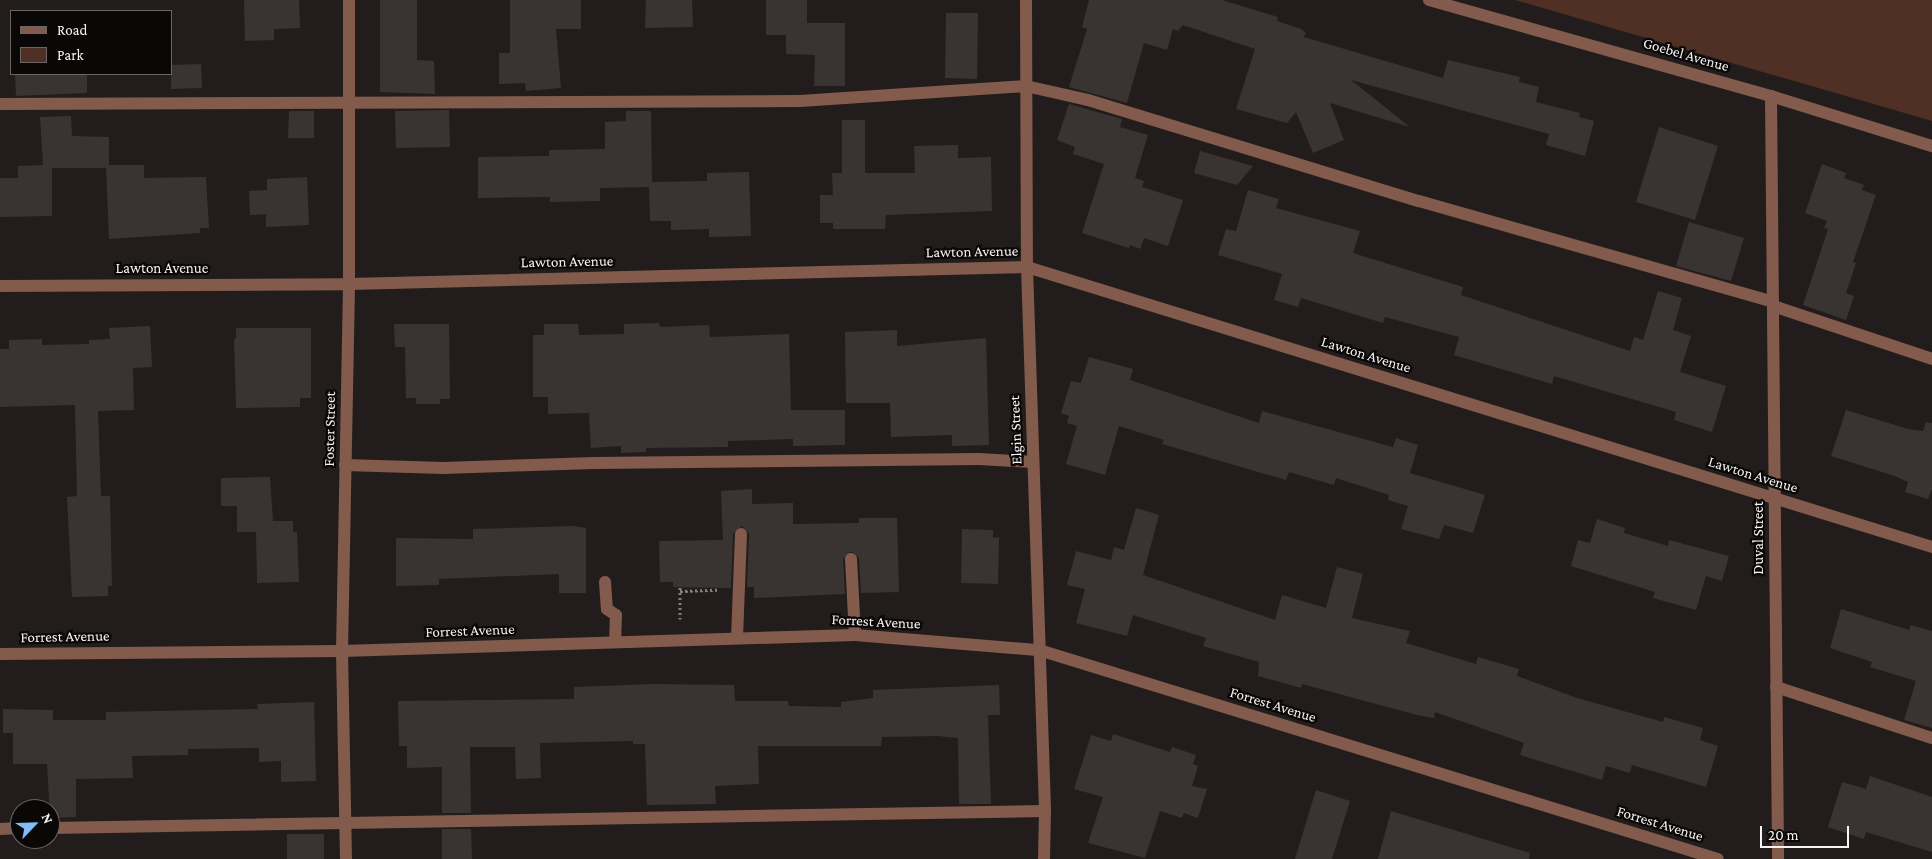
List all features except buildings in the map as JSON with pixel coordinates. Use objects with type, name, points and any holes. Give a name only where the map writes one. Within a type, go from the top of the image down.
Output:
[{"type":"street","name":"Foster Street","points":[[346,859],[342,651],[349,284],[349,0]]},
{"type":"street","name":"Elgin Street","points":[[1026,0],[1027,267],[1045,811],[1044,859]]},
{"type":"street","name":"Goebel Avenue","points":[[1429,0],[1770,96],[1932,146]]},
{"type":"street","points":[[0,104],[350,100],[800,101],[1026,86],[1088,100],[1420,201],[1773,304],[1932,359]]},
{"type":"street","name":"Duval Street","points":[[1770,96],[1778,859]]},
{"type":"street","name":"Lawton Avenue","points":[[0,286],[349,284],[1027,267],[1932,547]]},
{"type":"street","points":[[345,465],[443,468],[594,463],[979,459],[1033,462]]},
{"type":"street","points":[[737,638],[741,534]]},
{"type":"street","points":[[851,560],[855,635]]},
{"type":"street","points":[[605,582],[607,610],[616,615],[615,642]]},
{"type":"street","name":"Forrest Avenue","points":[[0,654],[342,651],[855,635],[1039,650],[1718,859]]},
{"type":"street","points":[[1776,687],[1932,738]]},
{"type":"street","points":[[60,828],[1045,811]]},
{"type":"path","points":[[680,640],[680,589],[720,590],[726,580],[740,580]]},
{"type":"green space","points":[[1515,0],[1932,0],[1932,121]]}]
